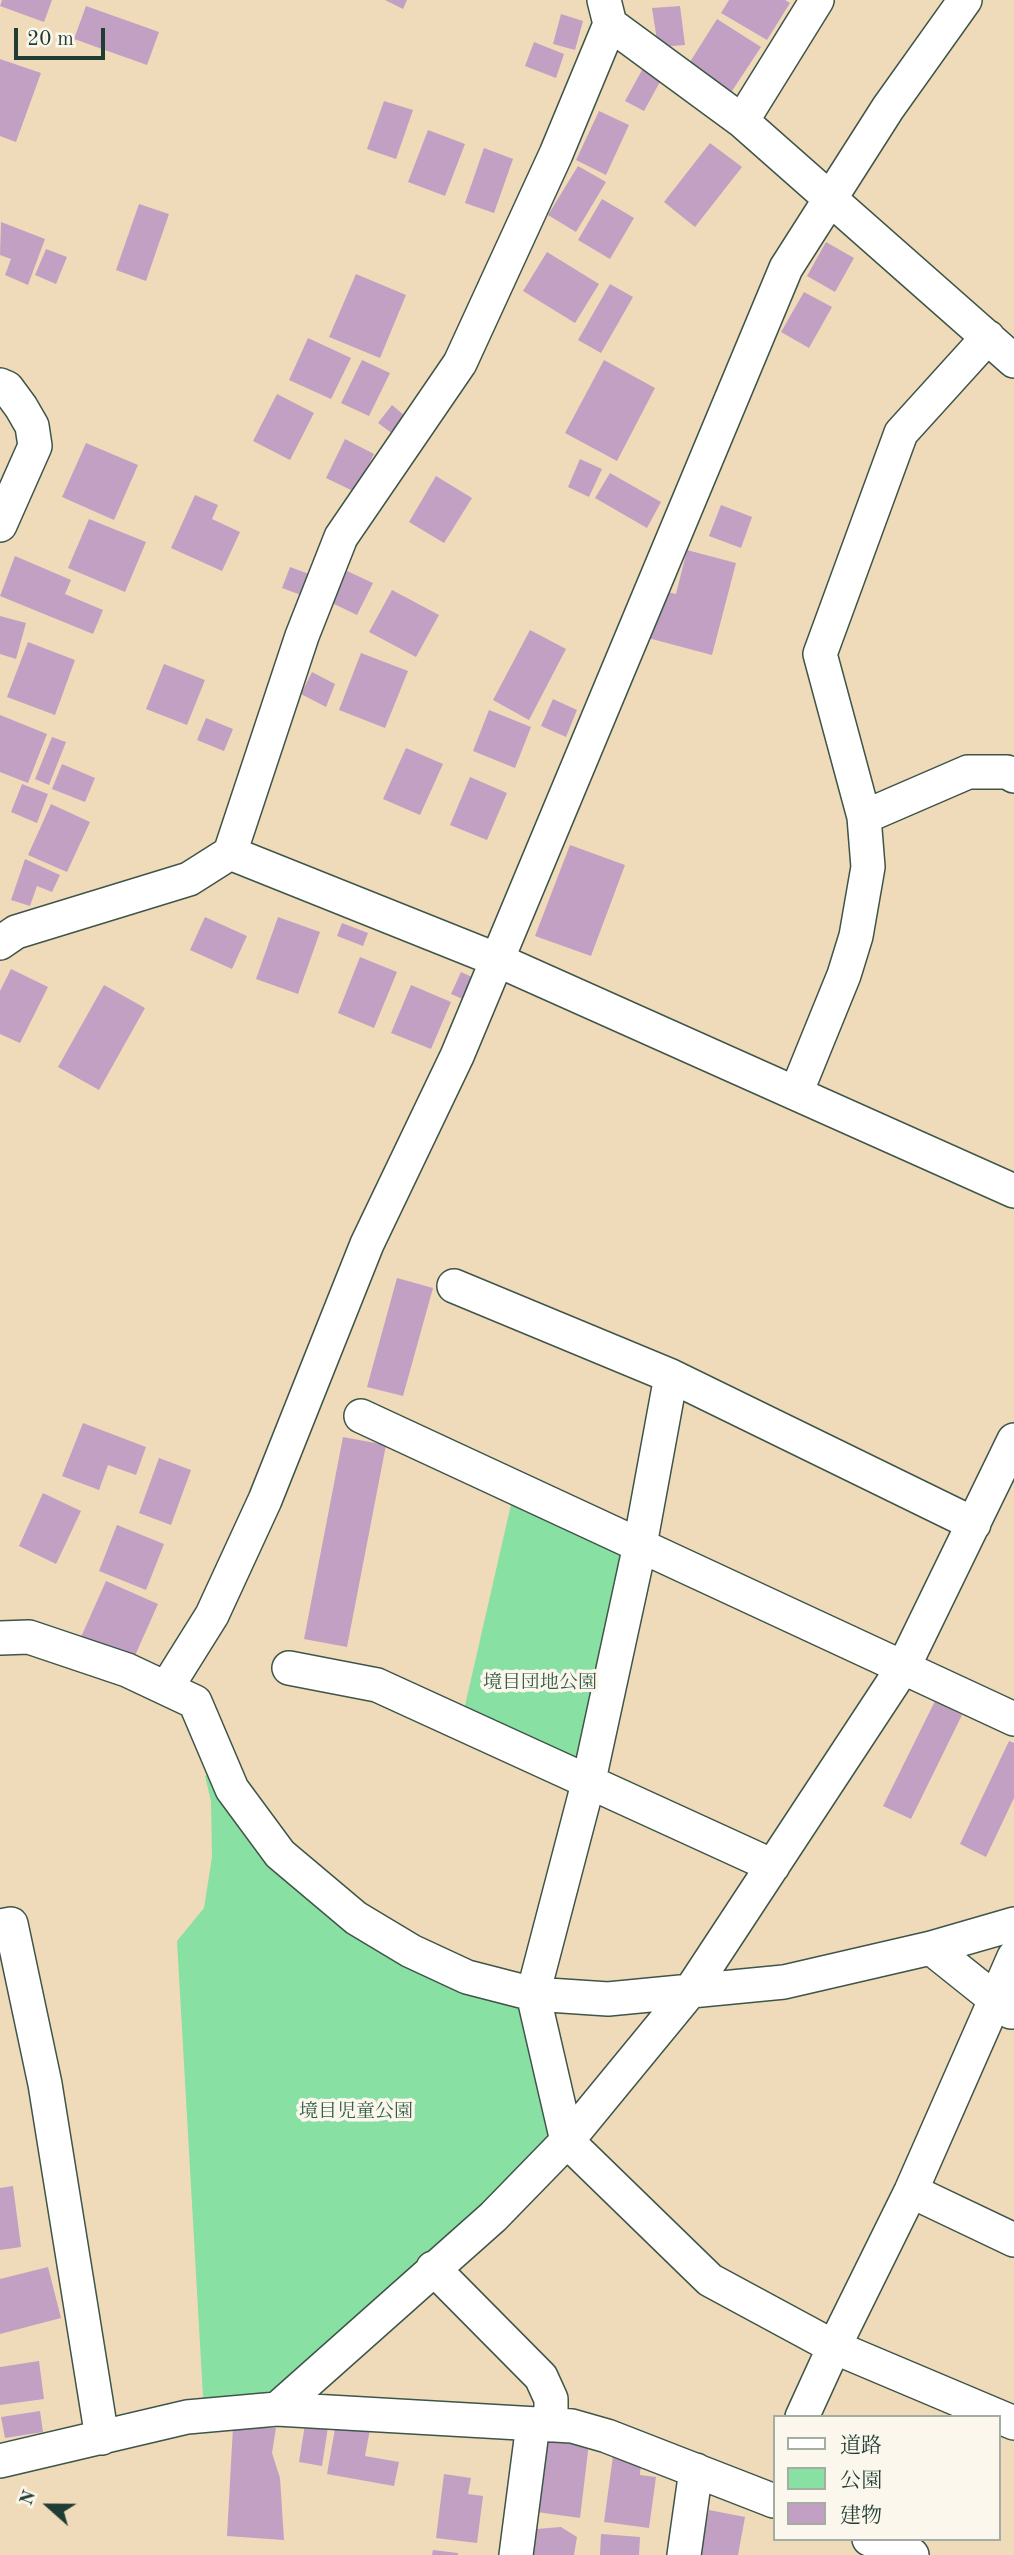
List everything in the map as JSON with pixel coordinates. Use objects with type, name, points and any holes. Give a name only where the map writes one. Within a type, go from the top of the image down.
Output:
[{"type":"street","points":[[742,121],[817,0]]},
{"type":"street","points":[[167,1688],[212,1615],[265,1500],[367,1244],[457,1056],[495,959],[786,268],[888,108],[965,0]]},
{"type":"street","points":[[5,931],[189,879],[230,853],[302,636],[341,537],[460,363],[556,154],[607,12],[742,121],[1014,361]]},
{"type":"street","points":[[796,1093],[844,975],[856,936],[868,867],[864,817],[820,654],[901,433],[988,337]]},
{"type":"street","points":[[0,385],[7,388],[32,426],[35,446],[0,525]]},
{"type":"street","points":[[864,817],[968,772],[1007,772],[1014,776]]},
{"type":"street","points":[[230,853],[495,959],[1014,1191]]},
{"type":"street","points":[[454,1286],[671,1376],[974,1524]]},
{"type":"street","points":[[671,1376],[640,1545],[589,1780],[533,1994],[567,2141],[709,2280],[834,2347],[995,2415]]},
{"type":"street","points":[[361,1416],[1014,1719]]},
{"type":"street","points":[[277,2410],[493,2217],[567,2141],[691,1990],[904,1666],[1014,1440]]},
{"type":"street","points":[[0,1638],[29,1637],[127,1670],[195,1702],[232,1789],[280,1854],[356,1918],[411,1951],[467,1977],[533,1994],[608,1999],[784,1982],[931,1948],[1014,1924]]},
{"type":"street","points":[[289,1668],[377,1685],[773,1866]]},
{"type":"street","points":[[0,1926],[12,1924],[45,2084],[102,2438]]},
{"type":"street","points":[[931,1948],[1005,2008]]},
{"type":"street","points":[[803,2415],[911,2191],[1005,2008],[1014,1957]]},
{"type":"street","points":[[911,2191],[1014,2241]]},
{"type":"street","points":[[433,2268],[541,2376],[551,2399],[542,2424],[516,2555]]},
{"type":"street","points":[[0,2461],[187,2417],[277,2410],[572,2426],[607,2436],[696,2470],[771,2493]]},
{"type":"street","points":[[684,2555],[696,2470]]},
{"type":"street","points":[[874,2541],[912,2555]]},
{"type":"green space","name":"境目団地公園","points":[[515,1487],[640,1545],[589,1780],[461,1723]]},
{"type":"green space","name":"境目児童公園","points":[[222,1767],[356,1918],[533,1994],[567,2141],[277,2409],[204,2414],[177,1941],[204,1908],[212,1857],[211,1801],[205,1776]]},
{"type":"building","points":[[2,0],[52,0],[44,22],[0,6]]},
{"type":"building","points":[[385,0],[407,0],[403,9]]},
{"type":"building","points":[[729,0],[785,0],[790,3],[767,40],[721,13]]},
{"type":"building","points":[[86,6],[159,32],[147,65],[74,39]]},
{"type":"building","points":[[680,6],[685,45],[658,47],[652,8]]},
{"type":"building","points":[[561,14],[583,21],[575,50],[553,44]]},
{"type":"building","points":[[717,19],[761,47],[730,94],[688,65]]},
{"type":"building","points":[[534,42],[564,54],[556,78],[525,66]]},
{"type":"building","points":[[0,59],[41,73],[16,142],[0,136]]},
{"type":"building","points":[[642,70],[661,80],[644,111],[625,101]]},
{"type":"building","points":[[384,101],[413,110],[396,159],[367,149]]},
{"type":"building","points":[[599,111],[629,125],[606,175],[576,160]]},
{"type":"building","points":[[428,130],[465,144],[445,196],[408,182]]},
{"type":"building","points":[[710,143],[742,167],[695,227],[664,202]]},
{"type":"building","points":[[484,148],[513,159],[494,213],[465,203]]},
{"type":"building","points":[[578,166],[606,182],[576,232],[548,215]]},
{"type":"building","points":[[602,199],[634,218],[610,259],[578,240]]},
{"type":"building","points":[[139,204],[169,214],[146,281],[116,270]]},
{"type":"building","points":[[1,222],[45,239],[28,285],[5,275],[11,259],[0,255]]},
{"type":"building","points":[[826,242],[854,258],[835,292],[807,276]]},
{"type":"building","points":[[46,249],[67,257],[56,284],[35,275]]},
{"type":"building","points":[[547,252],[599,284],[575,323],[523,291]]},
{"type":"building","points":[[356,274],[406,295],[380,358],[329,337]]},
{"type":"building","points":[[610,284],[633,297],[601,353],[578,340]]},
{"type":"building","points":[[804,292],[832,307],[809,348],[781,332]]},
{"type":"building","points":[[308,338],[351,358],[331,399],[289,380]]},
{"type":"building","points":[[362,360],[390,373],[369,416],[341,403]]},
{"type":"building","points":[[604,360],[655,388],[617,461],[565,433]]},
{"type":"building","points":[[277,394],[314,413],[290,460],[253,441]]},
{"type":"building","points":[[392,405],[405,416],[393,434],[378,423]]},
{"type":"building","points":[[345,439],[374,454],[355,492],[326,478]]},
{"type":"building","points":[[86,443],[138,465],[114,520],[62,497]]},
{"type":"building","points":[[580,459],[602,469],[589,497],[568,487]]},
{"type":"building","points":[[610,473],[661,502],[647,528],[595,498]]},
{"type":"building","points":[[436,476],[472,498],[444,543],[409,522]]},
{"type":"building","points":[[195,495],[218,505],[212,519],[240,532],[222,571],[171,548]]},
{"type":"building","points":[[721,505],[752,517],[741,548],[709,536]]},
{"type":"building","points":[[89,519],[146,542],[125,592],[68,568]]},
{"type":"building","points":[[687,550],[736,563],[712,655],[648,638],[660,590],[676,594]]},
{"type":"building","points":[[15,556],[71,580],[65,594],[103,610],[93,634],[0,596]]},
{"type":"building","points":[[290,567],[309,574],[301,595],[282,588]]},
{"type":"building","points":[[347,571],[373,583],[357,615],[332,603]]},
{"type":"building","points":[[392,590],[439,615],[416,657],[369,632]]},
{"type":"building","points":[[0,616],[26,623],[16,659],[0,654]]},
{"type":"building","points":[[530,630],[566,649],[529,720],[493,700]]},
{"type":"building","points":[[28,642],[75,660],[55,715],[7,697]]},
{"type":"building","points":[[361,653],[408,671],[385,728],[339,710]]},
{"type":"building","points":[[164,664],[205,680],[187,725],[146,709]]},
{"type":"building","points":[[312,672],[335,684],[326,707],[301,694]]},
{"type":"building","points":[[553,699],[577,710],[566,737],[541,726]]},
{"type":"building","points":[[489,710],[531,727],[515,768],[473,751]]},
{"type":"building","points":[[0,715],[47,734],[28,783],[0,772]]},
{"type":"building","points":[[206,718],[233,729],[224,751],[197,740]]},
{"type":"building","points":[[52,737],[66,742],[49,785],[35,779]]},
{"type":"building","points":[[406,748],[443,764],[420,815],[383,799]]},
{"type":"building","points":[[62,764],[95,778],[85,802],[52,789]]},
{"type":"building","points":[[470,777],[507,793],[487,840],[450,825]]},
{"type":"building","points":[[22,784],[48,794],[37,823],[11,812]]},
{"type":"building","points":[[51,804],[90,822],[67,872],[28,855]]},
{"type":"building","points":[[570,845],[625,865],[591,956],[535,936]]},
{"type":"building","points":[[25,859],[60,875],[52,892],[37,886],[30,906],[11,900]]},
{"type":"building","points":[[205,917],[247,936],[232,969],[190,950]]},
{"type":"building","points":[[278,917],[320,932],[298,994],[256,979]]},
{"type":"building","points":[[342,923],[368,933],[363,946],[337,936]]},
{"type":"building","points":[[360,957],[397,972],[374,1028],[338,1013]]},
{"type":"building","points":[[11,969],[48,987],[20,1043],[0,1034],[0,991]]},
{"type":"building","points":[[461,972],[474,978],[465,1000],[451,994]]},
{"type":"building","points":[[104,985],[145,1008],[99,1090],[58,1067]]},
{"type":"building","points":[[411,985],[451,1002],[431,1049],[391,1033]]},
{"type":"building","points":[[397,1278],[433,1288],[403,1396],[367,1387]]},
{"type":"building","points":[[83,1423],[146,1447],[136,1475],[108,1465],[99,1490],[62,1476]]},
{"type":"building","points":[[343,1437],[386,1445],[347,1647],[304,1639]]},
{"type":"building","points":[[159,1458],[191,1470],[171,1525],[139,1513]]},
{"type":"building","points":[[43,1493],[81,1511],[56,1564],[19,1546]]},
{"type":"building","points":[[117,1525],[164,1544],[146,1590],[99,1571]]},
{"type":"building","points":[[106,1581],[158,1604],[133,1660],[81,1637]]},
{"type":"building","points":[[935,1701],[962,1715],[911,1819],[883,1806]]},
{"type":"building","points":[[1009,1741],[1014,1743],[1014,1798],[986,1857],[960,1844]]},
{"type":"building","points":[[13,2186],[21,2247],[0,2250],[0,2188]]},
{"type":"building","points":[[48,2267],[61,2318],[0,2334],[0,2279]]},
{"type":"building","points":[[39,2361],[44,2399],[0,2405],[0,2367]]},
{"type":"building","points":[[40,2411],[43,2432],[5,2438],[1,2417]]},
{"type":"building","points":[[336,2423],[370,2429],[365,2456],[399,2462],[394,2486],[327,2474]]},
{"type":"building","points":[[305,2424],[328,2427],[322,2466],[299,2462]]},
{"type":"building","points":[[233,2427],[276,2428],[272,2453],[280,2478],[284,2540],[227,2536]]},
{"type":"building","points":[[546,2437],[589,2443],[580,2518],[537,2512]]},
{"type":"building","points":[[613,2456],[641,2460],[640,2475],[656,2477],[649,2528],[604,2522]]},
{"type":"building","points":[[444,2474],[471,2478],[468,2494],[483,2496],[477,2543],[436,2538]]},
{"type":"building","points":[[709,2510],[745,2517],[738,2555],[700,2555]]},
{"type":"building","points":[[561,2527],[577,2537],[574,2555],[532,2555],[536,2529]]},
{"type":"building","points":[[601,2534],[640,2537],[639,2555],[600,2555]]},
{"type":"building","points":[[433,2550],[458,2553],[458,2555],[432,2555]]}]
